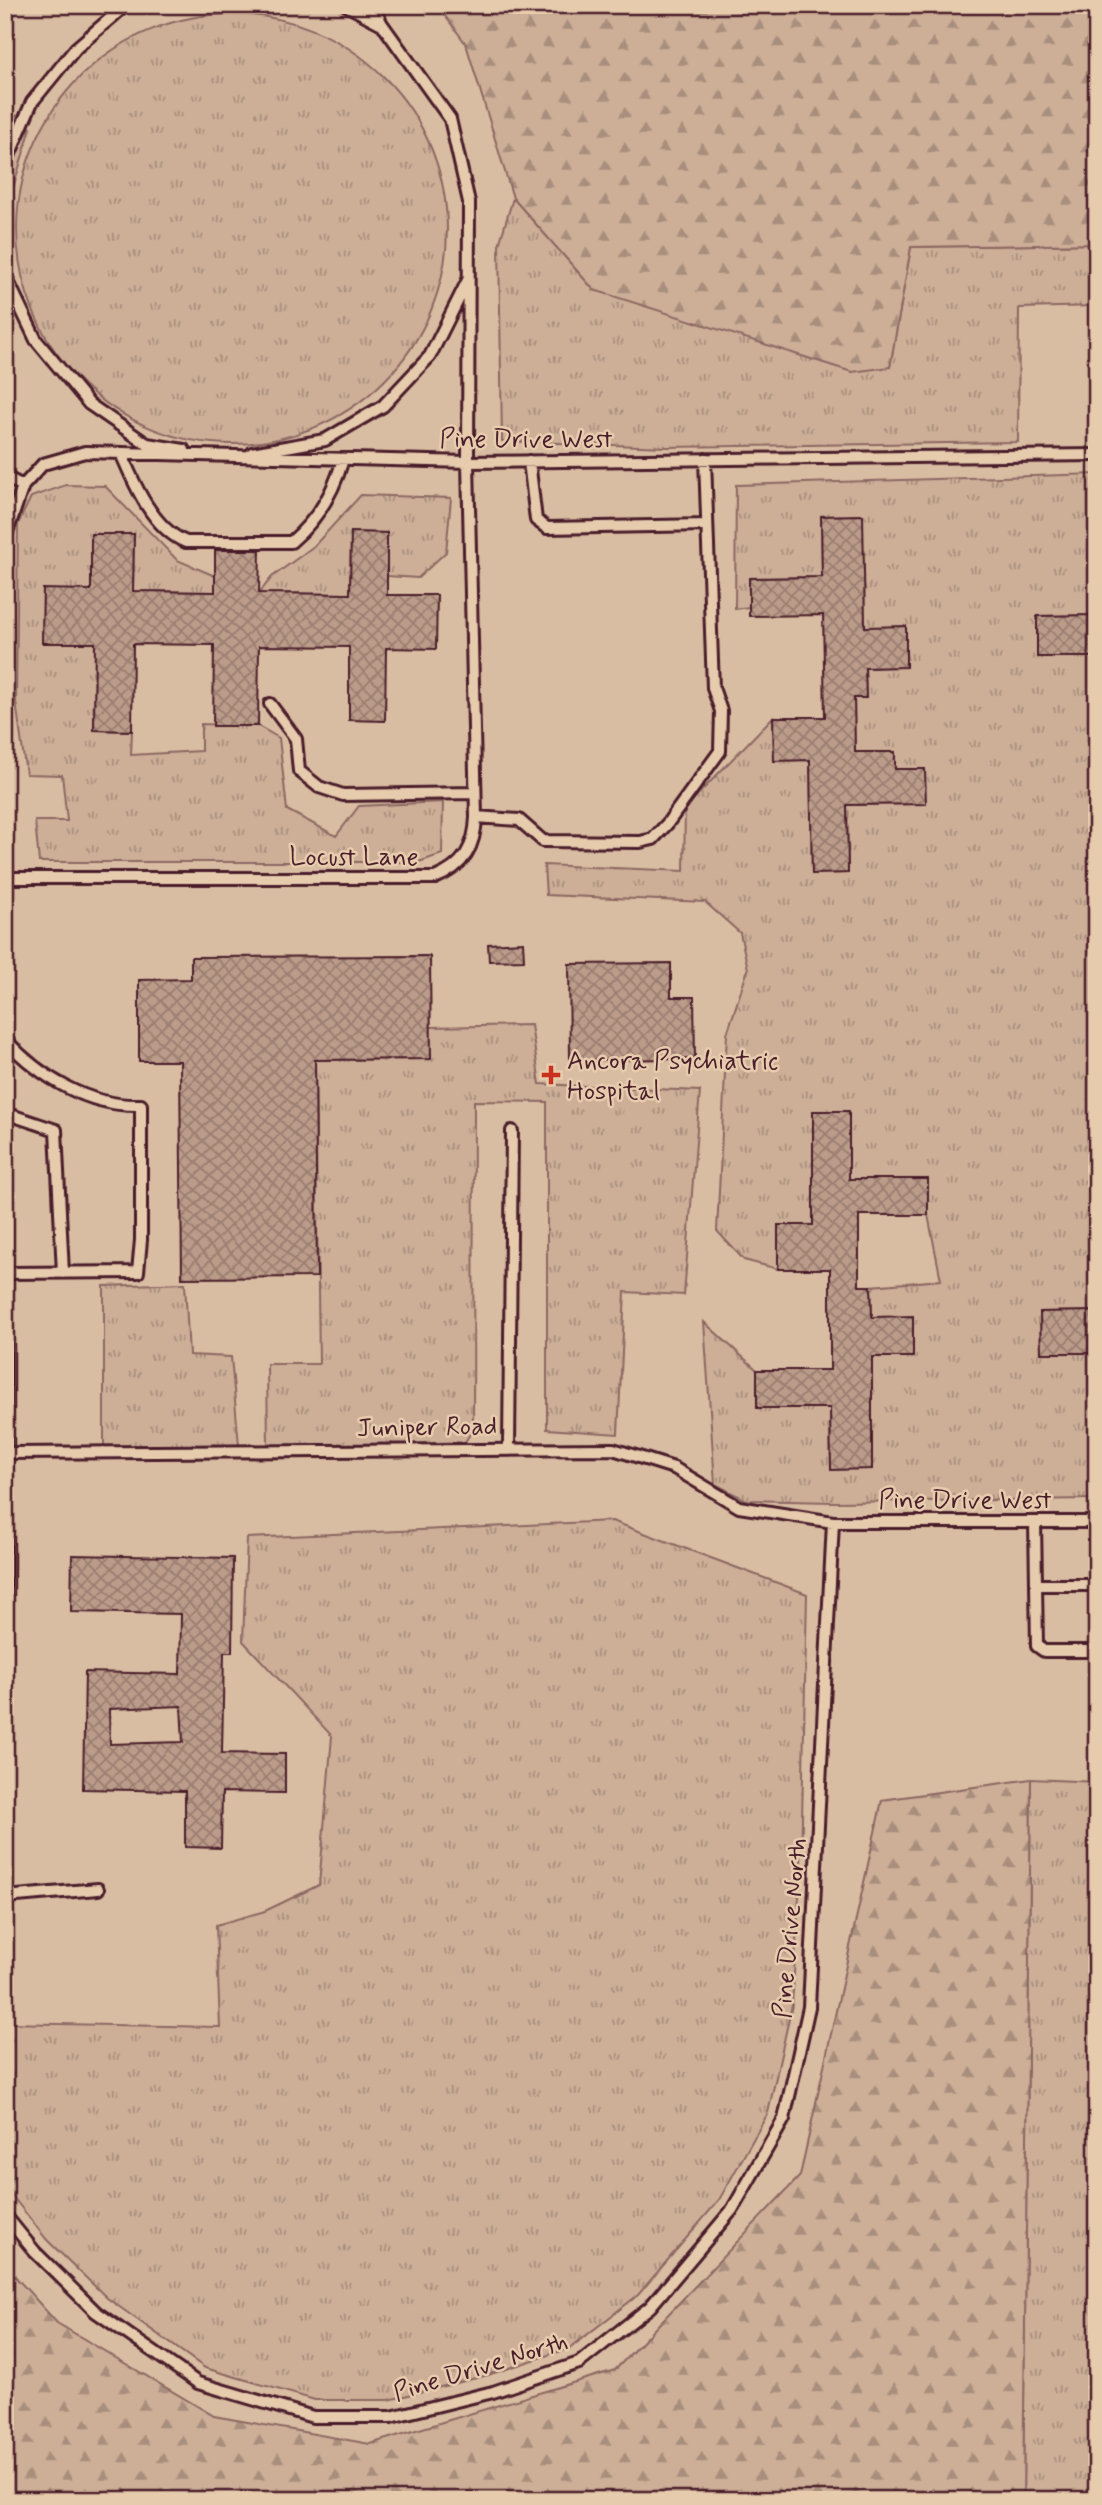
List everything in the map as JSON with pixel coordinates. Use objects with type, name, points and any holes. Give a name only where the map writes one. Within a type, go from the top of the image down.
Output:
[{"type":"lane","points":[[5,165],[32,103],[76,48],[126,5]]},
{"type":"lane","points":[[346,5],[382,24]]},
{"type":"lane","name":"Locust Lane","points":[[5,878],[435,878],[452,871],[466,856],[475,838],[468,462],[469,202],[450,119],[382,24],[372,5]]},
{"type":"lane","points":[[5,275],[9,293],[36,340],[89,404],[147,444],[229,457],[325,440],[383,406],[430,356],[470,276]]},
{"type":"lane","name":"Pine Drive West","points":[[5,538],[23,486],[43,464],[85,452],[468,462],[1097,455]]},
{"type":"lane","points":[[121,453],[134,484],[161,524],[173,537],[186,542],[290,542],[304,531],[335,488],[343,459]]},
{"type":"lane","points":[[476,817],[519,820],[543,841],[640,842],[653,839],[720,751],[721,711],[713,688],[705,459]]},
{"type":"lane","points":[[529,461],[536,520],[547,528],[708,524]]},
{"type":"lane","points":[[5,477],[23,486]]},
{"type":"lane","points":[[270,704],[296,739],[299,771],[319,787],[343,795],[475,793]]},
{"type":"lane","points":[[5,1039],[26,1062],[51,1080],[121,1105],[141,1105],[141,1240],[138,1272],[6,1273]]},
{"type":"lane","points":[[5,1113],[56,1130],[63,1273]]},
{"type":"lane","points":[[509,1448],[512,1131]]},
{"type":"lane","points":[[5,1173],[5,1615]]},
{"type":"lane","name":"Juniper Road","points":[[7,1453],[613,1449],[674,1468],[738,1507],[833,1522]]},
{"type":"lane","name":"Pine Drive West","points":[[833,1522],[1097,1522]]},
{"type":"lane","name":"Pine Drive North","points":[[5,2214],[35,2252],[96,2312],[198,2383],[313,2417],[391,2417],[493,2392],[579,2363],[650,2307],[732,2210],[784,2119],[809,2007],[833,1522]]},
{"type":"lane","points":[[1035,1522],[1037,1646],[1040,1650],[1097,1651]]},
{"type":"lane","points":[[1037,1585],[1097,1585]]},
{"type":"lane","points":[[5,1897],[98,1889]]},
{"type":"shaded area","name":"Ancora Psychiatric Hospital","points":[[5,5],[437,5],[466,43],[513,198],[911,247],[1097,244],[1097,2500],[1023,2500],[1031,1780],[882,1800],[800,2176],[615,2370],[370,2444],[214,2416],[57,2323],[5,2265],[5,214],[31,128],[5,106]]},
{"type":"green space","points":[[437,5],[1097,5],[1097,244],[911,247],[890,367],[852,372],[594,290],[513,198],[466,44]]},
{"type":"green space","points":[[232,14],[274,18],[314,30],[351,50],[384,77],[411,110],[431,147],[443,187],[447,229],[443,271],[431,311],[411,348],[384,381],[351,408],[314,428],[274,440],[232,444],[190,440],[150,428],[113,408],[80,381],[53,348],[33,311],[21,271],[17,229],[21,187],[33,147],[53,110],[80,77],[113,50],[150,30],[190,18]]},
{"type":"green space","points":[[5,106],[31,128],[5,214]]},
{"type":"green space","points":[[513,198],[594,290],[890,367],[911,247],[1097,244],[1097,306],[1019,308],[1018,442],[667,447],[502,441],[499,245]]},
{"type":"green space","points":[[1097,474],[1097,615],[1037,616],[1037,657],[1097,657],[1097,1311],[1040,1312],[1041,1353],[1097,1353],[1097,1499],[833,1502],[746,1500],[715,1484],[704,1322],[757,1370],[757,1408],[830,1408],[831,1469],[872,1469],[872,1357],[913,1357],[913,1317],[872,1317],[871,1286],[941,1280],[928,1215],[928,1180],[849,1179],[849,1112],[813,1225],[778,1225],[778,1269],[744,1260],[717,1231],[727,1034],[748,969],[740,933],[705,902],[546,895],[544,865],[684,871],[685,808],[773,717],[774,761],[810,760],[812,874],[848,873],[847,805],[925,804],[855,770],[854,698],[866,698],[865,668],[906,666],[906,627],[865,627],[862,515],[821,516],[822,577],[749,578],[749,607],[735,609],[736,485]]},
{"type":"green space","points":[[66,485],[105,486],[177,560],[215,576],[215,592],[133,591],[134,535],[92,534],[91,590],[43,590],[42,642],[95,643],[94,730],[132,731],[131,755],[201,751],[201,724],[258,726],[279,738],[287,810],[336,836],[359,806],[443,802],[442,854],[419,862],[39,862],[35,821],[67,821],[62,775],[26,774],[16,702],[18,524],[31,497]]},
{"type":"green space","points":[[361,495],[451,498],[446,552],[418,578],[387,576],[387,533],[351,532],[350,594],[259,593],[272,577],[314,546]]},
{"type":"green space","points":[[531,1025],[540,1084],[700,1091],[684,1295],[625,1292],[618,1434],[547,1429],[547,1102],[474,1101],[473,1429],[465,1442],[268,1449],[267,1364],[319,1364],[315,1060],[430,1059],[430,1027]]},
{"type":"green space","points":[[185,1283],[189,1355],[231,1357],[239,1445],[104,1446],[104,1286]]},
{"type":"green space","points":[[612,1521],[807,1594],[801,1865],[792,2005],[768,2113],[719,2200],[638,2295],[570,2348],[488,2375],[389,2400],[315,2400],[205,2368],[107,2298],[47,2240],[5,2187],[5,2023],[220,2027],[216,1925],[265,1911],[319,1885],[332,1736],[243,1641],[247,1538]]},
{"type":"green space","points":[[1031,1779],[1097,1782],[1097,2500],[1023,2500]]},
{"type":"green space","points":[[1031,1779],[1023,2500],[5,2500],[5,2265],[57,2323],[214,2416],[370,2444],[615,2370],[800,2176],[882,1800]]},
{"type":"building","points":[[863,515],[865,627],[906,626],[906,667],[865,668],[866,698],[854,698],[855,752],[895,752],[895,769],[925,769],[926,804],[847,805],[848,873],[812,874],[810,760],[774,761],[773,717],[825,717],[823,615],[749,616],[749,578],[822,577],[821,516]]},
{"type":"building","points":[[351,532],[387,533],[387,595],[437,595],[436,649],[386,648],[385,721],[349,720],[349,647],[259,646],[258,726],[213,726],[214,645],[133,644],[132,731],[94,730],[95,643],[42,643],[43,589],[91,590],[91,534],[134,534],[133,591],[215,592],[215,550],[260,550],[259,593],[350,594]]},
{"type":"building","points":[[1097,615],[1097,657],[1037,657],[1037,616]]},
{"type":"building","points":[[523,942],[524,960],[489,961],[488,944]]},
{"type":"building","points":[[430,956],[431,1059],[315,1060],[317,1277],[182,1278],[180,1061],[139,1061],[139,980],[191,979],[191,957]]},
{"type":"building","points":[[671,963],[671,997],[694,997],[695,1059],[570,1060],[569,964]]},
{"type":"building","points":[[813,1111],[849,1111],[849,1179],[928,1179],[928,1215],[859,1215],[859,1286],[871,1286],[872,1317],[913,1316],[913,1357],[872,1357],[872,1469],[831,1470],[830,1408],[757,1408],[757,1370],[830,1370],[830,1269],[778,1269],[778,1225],[813,1225]]},
{"type":"building","points":[[1097,1311],[1097,1353],[1041,1353],[1040,1312]]},
{"type":"building","points":[[72,1555],[233,1558],[232,1652],[224,1652],[222,1753],[285,1754],[285,1793],[222,1792],[221,1848],[185,1847],[185,1791],[83,1789],[85,1672],[180,1674],[181,1614],[71,1612]],"holes":[[[181,1706],[183,1742],[110,1744],[109,1709]]]},
{"type":"place","name":"Ancora Psychiatric Hospital","points":[[551,1075]]}]
